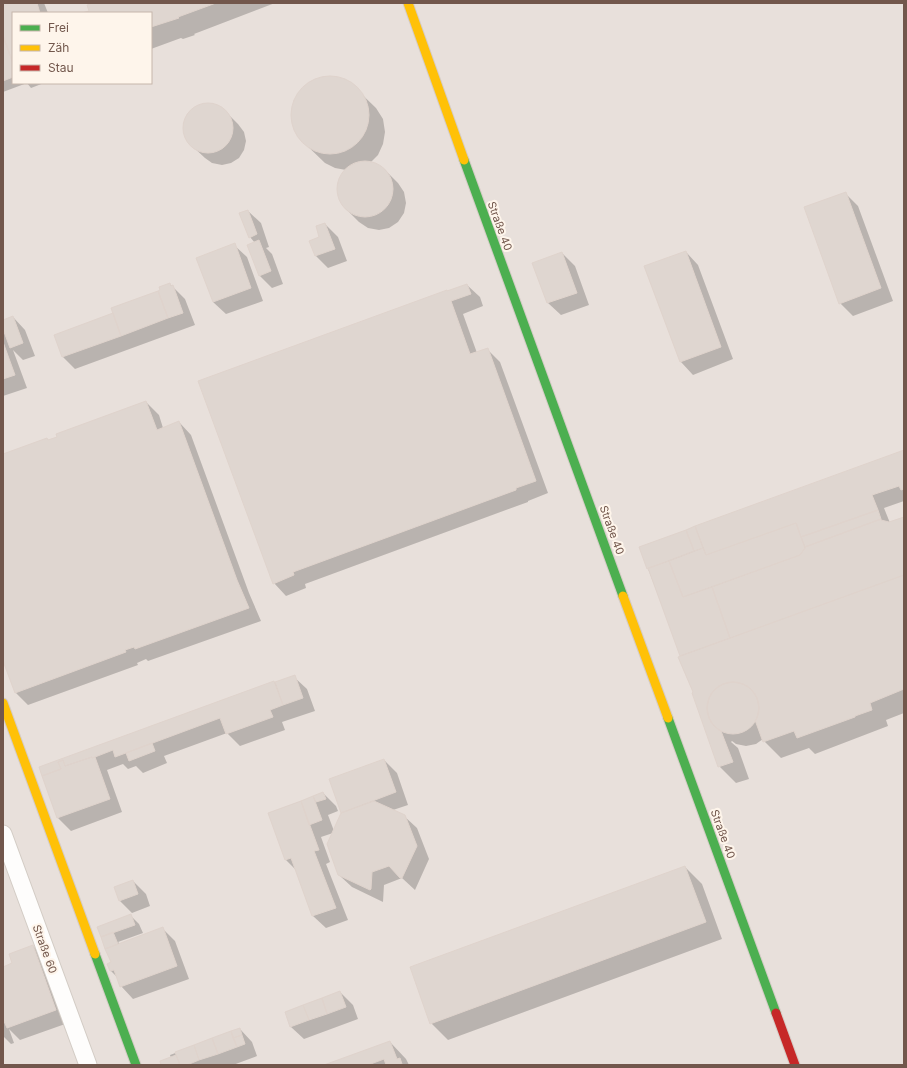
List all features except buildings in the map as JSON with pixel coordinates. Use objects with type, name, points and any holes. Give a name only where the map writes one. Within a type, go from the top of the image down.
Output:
[{"type":"street","name":"Straße 40","points":[[408,3],[496,249],[795,1065]]},
{"type":"street","points":[[3,703],[136,1065]]},
{"type":"street","name":"Straße 60","points":[[3,834],[88,1065]]},
{"type":"shaded area","points":[[3,3],[904,3],[904,1065],[3,1065]]},
{"type":"traffic: fast","points":[[464,160],[623,596]]},
{"type":"traffic: fast","points":[[668,718],[776,1013]]},
{"type":"traffic: fast","points":[[95,954],[136,1065]]},
{"type":"traffic: slow","points":[[408,3],[464,160]]},
{"type":"traffic: slow","points":[[623,596],[668,718]]},
{"type":"traffic: slow","points":[[3,703],[95,954]]},
{"type":"traffic: jam","points":[[776,1013],[795,1065]]}]
